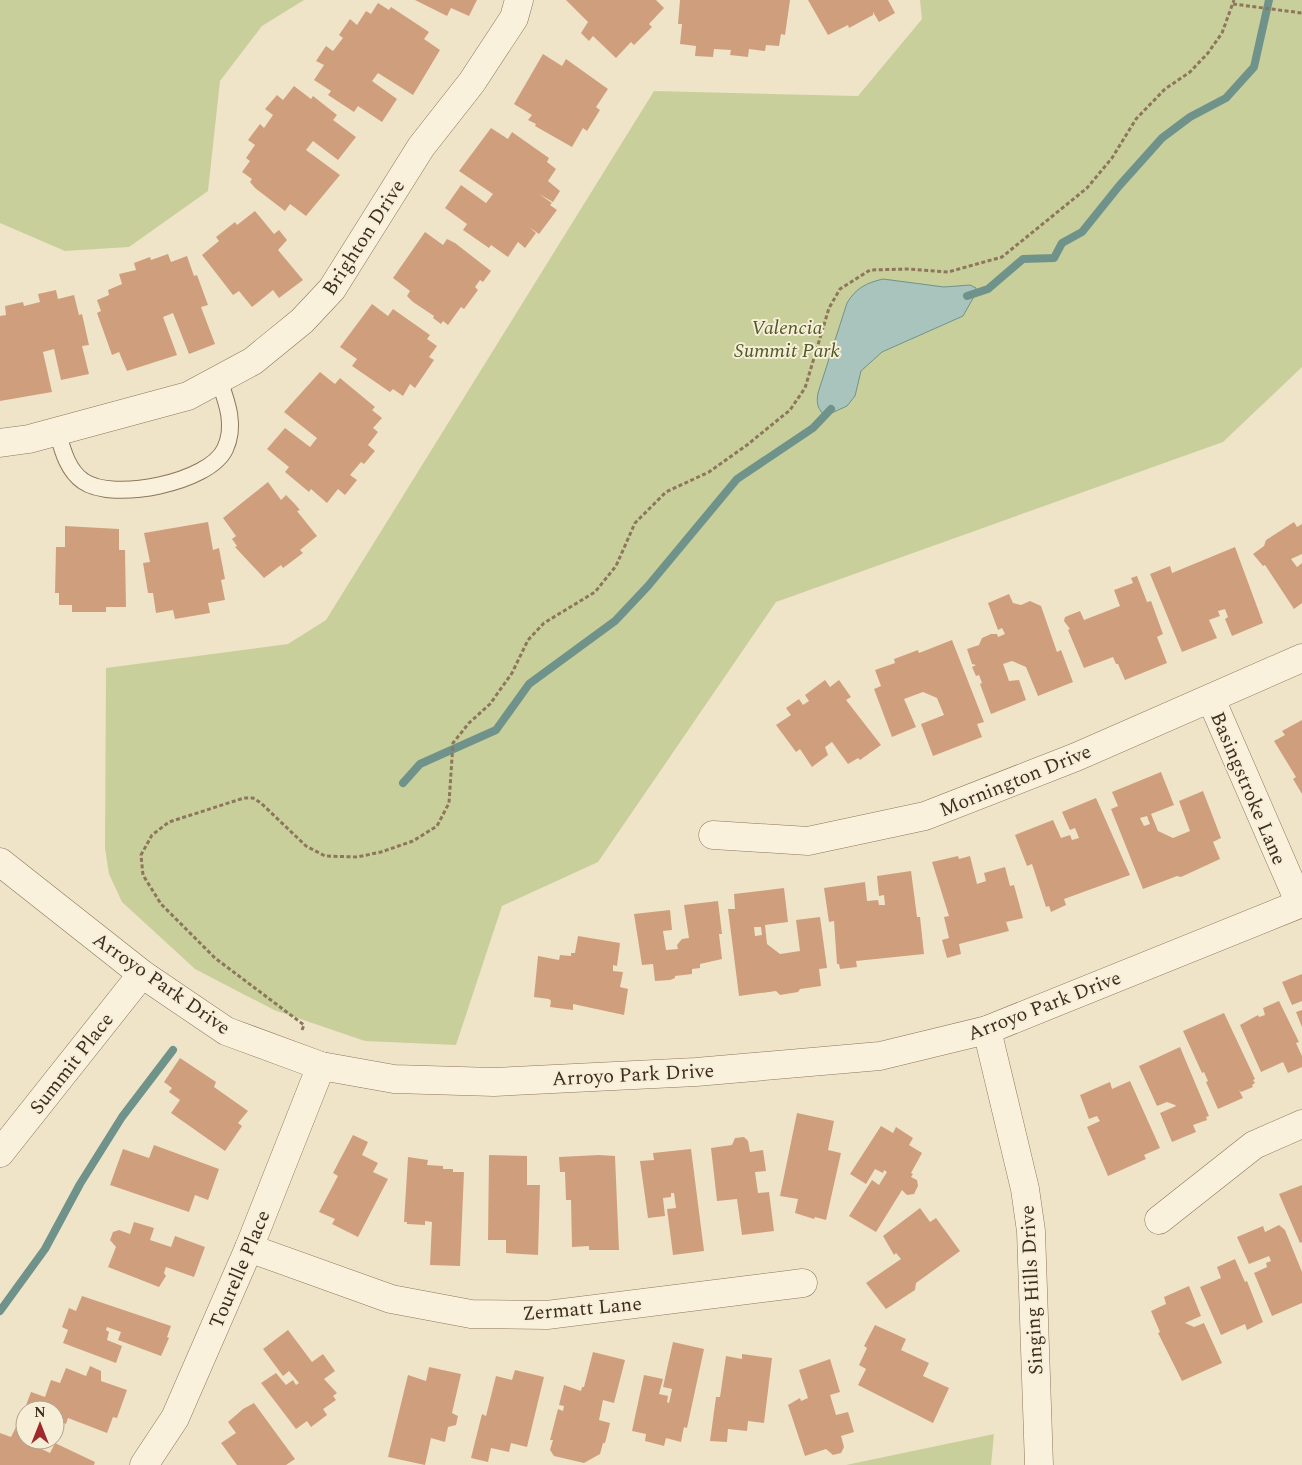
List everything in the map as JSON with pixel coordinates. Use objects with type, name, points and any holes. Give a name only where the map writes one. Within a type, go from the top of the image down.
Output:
[{"type":"street","name":"Brighton Drive","points":[[0,443],[57,431],[188,396],[253,361],[302,322],[332,289],[421,147],[472,82],[514,18],[519,0]]},
{"type":"street","name":"Mornington Drive","points":[[713,835],[808,841],[924,816],[1076,757],[1302,658]]},
{"type":"street","name":"Basingstroke Lane","points":[[1211,699],[1301,904]]},
{"type":"street","name":"Arroyo Park Drive","points":[[0,862],[142,974],[226,1030],[321,1066],[394,1079],[494,1082],[696,1072],[880,1056],[987,1030],[1301,904]]},
{"type":"street","name":"Summit Place","points":[[0,1153],[142,974]]},
{"type":"street","name":"Singing Hills Drive","points":[[987,1030],[1025,1189],[1031,1231],[1038,1465]]},
{"type":"street","name":"Tourelle Place","points":[[144,1465],[175,1418],[249,1248],[321,1066]]},
{"type":"street","points":[[1159,1220],[1254,1146],[1302,1124]]},
{"type":"street","name":"Zermatt Lane","points":[[249,1248],[391,1299],[471,1314],[547,1315],[803,1284]]},
{"type":"lane","points":[[57,431],[70,466],[77,476],[94,486],[120,490],[154,486],[180,480],[207,468],[225,450],[230,428],[229,410],[219,380]]},
{"type":"path","points":[[295,1057],[304,1025],[215,958],[161,904],[143,875],[142,855],[152,835],[169,822],[244,798],[252,798],[261,803],[306,846],[325,856],[357,857],[381,852],[413,841],[437,826],[449,803],[453,744],[469,723],[490,704],[512,673],[528,640],[544,623],[595,592],[616,566],[635,523],[666,492],[709,472],[747,445],[790,410],[805,388],[829,308],[840,289],[870,270],[907,269],[948,272],[1002,257],[1087,188],[1112,158],[1136,119],[1165,89],[1190,72],[1208,53],[1222,33],[1233,2],[1302,13]]},
{"type":"green space","points":[[0,0],[304,0],[262,26],[220,81],[208,191],[129,247],[65,251],[0,223]]},
{"type":"green space","name":"Valencia Summit Park","points":[[920,0],[1302,0],[1302,367],[1223,442],[776,602],[598,862],[502,906],[456,1045],[365,1041],[274,1010],[195,969],[122,902],[109,874],[105,848],[106,668],[288,644],[326,620],[654,91],[858,96],[922,19]]},
{"type":"green space","points":[[994,1434],[991,1465],[846,1465]]},
{"type":"water","points":[[883,279],[944,287],[970,285],[976,288],[976,293],[963,316],[882,352],[861,371],[855,396],[847,406],[825,416],[818,406],[818,393],[847,303],[854,293],[862,287]]},
{"type":"building","points":[[415,0],[477,0],[469,16],[451,8],[447,16]]},
{"type":"building","points":[[566,0],[656,0],[664,8],[649,24],[652,27],[634,45],[631,42],[616,58],[593,36],[589,41],[581,33],[588,22]]},
{"type":"building","points":[[680,0],[790,0],[785,35],[781,34],[779,46],[766,45],[765,51],[749,49],[748,57],[730,55],[731,50],[714,49],[713,57],[695,56],[696,46],[680,44],[682,24],[678,24]]},
{"type":"building","points":[[808,0],[888,0],[895,13],[879,22],[873,12],[873,15],[849,28],[848,25],[828,35]]},
{"type":"building","points":[[378,3],[389,10],[391,7],[429,32],[424,39],[440,50],[413,95],[378,73],[372,81],[397,99],[382,122],[358,106],[354,112],[328,95],[331,91],[314,80],[324,65],[316,61],[326,46],[333,51],[343,38],[339,35],[350,19],[357,25],[366,11],[371,14]]},
{"type":"building","points":[[543,54],[562,66],[566,59],[608,89],[596,107],[600,110],[587,131],[583,128],[572,147],[535,126],[536,124],[528,120],[532,115],[514,104]]},
{"type":"building","points":[[294,86],[311,99],[313,96],[337,115],[333,120],[356,137],[338,160],[313,141],[306,150],[340,175],[306,216],[290,204],[285,211],[255,188],[250,182],[252,179],[242,172],[250,161],[246,158],[255,145],[248,140],[260,124],[264,128],[273,115],[265,109],[277,95],[283,100]]},
{"type":"building","points":[[491,128],[508,139],[512,132],[549,158],[547,162],[556,169],[548,181],[560,191],[553,202],[539,194],[552,203],[550,205],[557,210],[539,234],[529,227],[536,233],[525,248],[518,242],[508,257],[491,245],[489,248],[463,230],[467,224],[445,208],[461,185],[486,203],[493,194],[459,171]]},
{"type":"building","points":[[255,211],[274,234],[279,230],[287,240],[278,250],[303,280],[279,298],[273,290],[252,307],[239,291],[233,295],[202,255],[219,241],[216,237],[235,222],[237,225]]},
{"type":"building","points":[[425,232],[443,245],[447,239],[455,243],[491,271],[483,282],[480,280],[475,287],[478,290],[464,309],[461,307],[448,325],[443,321],[441,324],[433,318],[434,316],[413,302],[407,296],[410,291],[393,278]]},
{"type":"building","points":[[168,254],[171,262],[187,256],[194,276],[197,275],[208,305],[201,307],[215,344],[189,354],[173,313],[163,317],[177,355],[127,371],[119,352],[112,355],[97,313],[101,311],[97,300],[109,295],[108,290],[122,284],[119,274],[136,270],[134,263],[150,257],[151,260]]},
{"type":"building","points":[[56,290],[58,299],[74,295],[79,315],[82,314],[89,345],[82,346],[89,374],[61,380],[54,349],[43,352],[52,392],[0,401],[0,316],[6,315],[5,306],[23,302],[24,306],[40,302],[38,294]]},
{"type":"building","points":[[372,304],[388,316],[393,309],[430,335],[427,339],[437,346],[429,357],[434,360],[415,388],[410,384],[403,396],[393,389],[390,392],[352,366],[357,359],[340,347]]},
{"type":"building","points":[[320,372],[335,384],[340,378],[375,407],[372,410],[382,418],[373,428],[378,432],[368,445],[375,451],[364,464],[361,462],[350,475],[357,480],[345,495],[338,489],[327,503],[311,489],[309,492],[285,472],[289,467],[267,449],[285,428],[310,447],[317,438],[284,412]]},
{"type":"building","points":[[268,482],[281,500],[286,495],[293,502],[300,510],[297,511],[317,536],[300,550],[303,553],[283,568],[281,565],[264,578],[235,547],[237,546],[232,539],[236,536],[223,518]]},
{"type":"building","points":[[208,522],[213,550],[219,548],[225,579],[221,580],[225,600],[208,603],[210,613],[175,619],[173,610],[156,613],[153,593],[148,593],[143,563],[150,562],[144,533]]},
{"type":"building","points":[[1294,522],[1297,527],[1302,524],[1302,554],[1291,559],[1297,567],[1302,563],[1302,603],[1294,609],[1265,565],[1263,566],[1253,554],[1264,546],[1266,540]]},
{"type":"building","points":[[65,526],[119,529],[119,550],[125,550],[126,607],[106,607],[106,612],[72,612],[72,605],[59,605],[59,593],[55,593],[56,547],[65,547]]},
{"type":"building","points":[[1235,547],[1263,623],[1232,636],[1225,619],[1228,617],[1225,609],[1218,611],[1220,616],[1209,620],[1217,638],[1182,652],[1150,574],[1170,566],[1172,573]]},
{"type":"building","points":[[1137,576],[1147,602],[1151,601],[1163,634],[1157,637],[1167,663],[1125,680],[1113,657],[1084,668],[1068,630],[1070,629],[1064,621],[1065,617],[1080,611],[1084,620],[1120,606],[1114,590],[1133,583],[1131,578]]},
{"type":"building","points":[[1009,594],[1013,603],[1021,605],[1030,601],[1041,606],[1057,652],[1061,650],[1073,682],[1038,696],[1026,667],[1012,661],[1003,664],[1009,681],[1019,680],[1026,700],[991,714],[980,684],[982,683],[979,675],[976,676],[972,667],[976,665],[972,664],[967,649],[979,645],[982,638],[991,634],[997,634],[998,637],[1005,634],[1002,628],[998,630],[988,603]]},
{"type":"building","points":[[952,640],[984,722],[977,724],[982,737],[933,756],[921,724],[944,715],[937,698],[923,692],[904,699],[916,727],[892,737],[874,689],[881,686],[875,670],[895,663],[894,659],[918,650],[919,653]]},
{"type":"building","points":[[825,680],[830,687],[839,680],[851,697],[846,700],[881,745],[860,760],[858,758],[848,764],[832,742],[825,747],[828,755],[812,767],[800,749],[796,752],[776,725],[791,715],[786,708],[799,699],[803,705],[809,701],[805,695]]},
{"type":"building","points":[[1302,720],[1302,794],[1293,779],[1296,777],[1274,741],[1285,735],[1282,731]]},
{"type":"building","points":[[1161,772],[1174,805],[1151,814],[1158,831],[1173,838],[1190,831],[1179,801],[1203,791],[1221,838],[1213,842],[1220,859],[1181,877],[1177,876],[1143,889],[1111,809],[1118,806],[1112,792]],"holes":[[[1147,816],[1150,824],[1144,826],[1140,818]]]},
{"type":"building","points":[[1096,798],[1130,875],[1064,899],[1066,905],[1051,912],[1049,906],[1046,907],[1032,864],[1027,866],[1015,835],[1053,820],[1061,838],[1070,835],[1072,840],[1079,838],[1075,828],[1070,830],[1062,812]]},
{"type":"building","points":[[958,856],[959,859],[970,856],[977,884],[986,881],[984,873],[1005,867],[1010,886],[1014,885],[1023,918],[1006,922],[1009,931],[959,944],[961,954],[947,958],[942,940],[949,938],[944,917],[949,916],[932,862]]},
{"type":"building","points":[[911,871],[917,917],[920,917],[924,954],[856,961],[857,967],[840,969],[839,964],[837,964],[834,921],[829,922],[824,888],[865,882],[867,901],[878,900],[879,905],[885,905],[884,895],[879,896],[877,876]]},
{"type":"building","points":[[784,888],[788,922],[765,925],[767,944],[780,954],[800,951],[796,920],[820,917],[827,968],[819,969],[821,986],[800,989],[798,992],[780,995],[776,991],[739,996],[728,909],[735,909],[734,894]],"holes":[[[754,927],[761,927],[762,935],[755,936]]]},
{"type":"building","points":[[718,901],[722,934],[719,934],[722,959],[700,964],[700,968],[692,969],[692,974],[675,976],[675,978],[670,980],[655,981],[653,964],[642,965],[634,914],[670,910],[672,930],[663,931],[666,950],[678,949],[677,945],[682,939],[689,938],[684,905]]},
{"type":"building","points":[[578,936],[620,943],[617,966],[613,965],[613,971],[623,972],[620,987],[628,989],[624,1015],[573,1004],[573,1010],[550,1007],[551,1001],[549,999],[534,997],[538,956],[559,960],[560,955],[571,956],[571,953],[575,953]]},
{"type":"building","points":[[1302,974],[1302,1001],[1292,1005],[1282,982]]},
{"type":"building","points":[[1279,1001],[1299,1042],[1296,1043],[1302,1056],[1302,1067],[1288,1073],[1283,1062],[1261,1072],[1240,1025],[1258,1015],[1259,1017],[1265,1015],[1263,1008]]},
{"type":"building","points":[[1302,1010],[1302,1027],[1296,1012]]},
{"type":"building","points":[[1224,1013],[1255,1079],[1253,1080],[1255,1083],[1252,1085],[1253,1087],[1241,1092],[1239,1090],[1243,1098],[1218,1109],[1206,1082],[1208,1081],[1204,1072],[1202,1073],[1183,1031]]},
{"type":"building","points":[[1180,1047],[1209,1116],[1206,1117],[1207,1120],[1193,1125],[1196,1132],[1172,1142],[1160,1113],[1176,1106],[1167,1102],[1157,1106],[1139,1066]]},
{"type":"building","points":[[180,1058],[216,1082],[214,1087],[248,1111],[238,1123],[242,1126],[225,1151],[171,1113],[180,1100],[169,1092],[172,1088],[164,1082]]},
{"type":"building","points":[[1130,1081],[1160,1148],[1144,1155],[1146,1159],[1108,1176],[1087,1127],[1100,1121],[1097,1116],[1089,1119],[1080,1095],[1110,1082],[1112,1089]]},
{"type":"building","points":[[797,1113],[834,1121],[828,1150],[841,1153],[826,1220],[815,1217],[814,1219],[795,1213],[798,1199],[780,1196]]},
{"type":"building","points":[[881,1126],[893,1133],[896,1127],[913,1138],[909,1145],[922,1153],[911,1173],[913,1174],[911,1177],[917,1180],[918,1186],[914,1194],[907,1195],[902,1190],[876,1232],[849,1216],[872,1180],[879,1185],[887,1172],[884,1170],[883,1173],[875,1169],[866,1184],[850,1174]]},
{"type":"building","points":[[353,1135],[368,1142],[362,1155],[378,1163],[373,1172],[388,1179],[358,1237],[332,1224],[335,1219],[319,1212],[338,1176],[333,1173]]},
{"type":"building","points":[[744,1137],[748,1141],[750,1152],[763,1150],[766,1171],[755,1172],[758,1193],[769,1192],[774,1231],[742,1235],[737,1199],[717,1201],[711,1148],[732,1145],[735,1138]]},
{"type":"building","points":[[154,1145],[219,1169],[208,1200],[195,1195],[189,1212],[110,1185],[123,1149],[149,1158]]},
{"type":"building","points":[[691,1149],[704,1251],[673,1255],[667,1209],[676,1208],[674,1193],[671,1193],[671,1197],[663,1198],[665,1216],[648,1218],[640,1161],[654,1160],[653,1153]]},
{"type":"building","points":[[489,1155],[527,1156],[527,1185],[540,1185],[538,1255],[506,1253],[506,1240],[488,1240]]},
{"type":"building","points":[[615,1156],[619,1250],[589,1250],[589,1246],[572,1247],[571,1200],[566,1200],[565,1172],[560,1172],[559,1157]]},
{"type":"building","points":[[408,1157],[428,1160],[427,1165],[443,1166],[443,1169],[453,1169],[453,1172],[464,1172],[460,1266],[430,1265],[432,1222],[425,1221],[425,1225],[407,1224],[407,1222],[404,1222]]},
{"type":"building","points":[[1302,1185],[1302,1242],[1300,1243],[1279,1194]]},
{"type":"building","points":[[920,1208],[930,1222],[936,1218],[960,1251],[916,1283],[915,1290],[886,1309],[866,1283],[901,1259],[896,1253],[894,1255],[883,1236]]},
{"type":"building","points":[[134,1222],[154,1228],[150,1240],[171,1247],[175,1236],[205,1247],[194,1277],[166,1267],[164,1273],[166,1276],[159,1287],[108,1267],[116,1247],[110,1240],[113,1232],[119,1230],[130,1234]]},
{"type":"building","points":[[1279,1225],[1285,1230],[1302,1272],[1302,1303],[1272,1316],[1254,1273],[1267,1267],[1266,1263],[1271,1261],[1269,1256],[1249,1264],[1237,1237],[1263,1226],[1265,1232]]},
{"type":"building","points":[[1235,1259],[1245,1282],[1247,1281],[1263,1322],[1247,1330],[1245,1324],[1221,1335],[1200,1287],[1221,1278],[1217,1267]]},
{"type":"building","points":[[1189,1286],[1201,1316],[1185,1323],[1194,1327],[1204,1323],[1222,1363],[1182,1381],[1158,1333],[1160,1332],[1151,1311],[1166,1304],[1164,1297]]},
{"type":"building","points":[[82,1296],[171,1326],[167,1337],[169,1338],[161,1356],[118,1340],[121,1332],[107,1327],[106,1330],[109,1332],[107,1340],[122,1346],[116,1363],[63,1343],[68,1330],[62,1327],[69,1308],[76,1311]]},
{"type":"building","points":[[875,1325],[906,1339],[901,1350],[929,1363],[923,1376],[949,1388],[933,1423],[858,1385],[866,1369],[859,1365],[867,1348],[864,1346]]},
{"type":"building","points":[[288,1330],[312,1362],[323,1354],[335,1371],[324,1379],[337,1393],[333,1396],[336,1400],[323,1409],[327,1415],[311,1427],[307,1421],[296,1429],[261,1383],[276,1373],[286,1385],[293,1380],[296,1385],[299,1383],[289,1371],[283,1376],[263,1349]]},
{"type":"building","points":[[673,1342],[704,1349],[687,1428],[684,1427],[681,1442],[666,1438],[664,1446],[645,1441],[646,1434],[632,1431],[644,1375],[663,1379],[659,1394],[668,1396],[667,1402],[669,1403],[672,1389],[663,1387]]},
{"type":"building","points":[[593,1352],[625,1360],[614,1403],[603,1400],[599,1420],[610,1423],[605,1443],[603,1443],[600,1454],[584,1463],[554,1456],[550,1450],[553,1440],[550,1440],[558,1409],[563,1411],[564,1406],[559,1405],[564,1385],[581,1391],[582,1387],[584,1387]]},
{"type":"building","points":[[742,1354],[772,1358],[764,1423],[748,1421],[747,1431],[728,1429],[727,1442],[710,1441],[716,1397],[720,1397],[726,1356],[742,1359]]},
{"type":"building","points":[[830,1359],[840,1392],[830,1395],[836,1415],[848,1412],[854,1432],[841,1436],[844,1447],[841,1453],[833,1455],[826,1449],[805,1456],[788,1405],[800,1398],[801,1401],[808,1398],[799,1370]]},
{"type":"building","points":[[90,1366],[101,1371],[101,1381],[127,1390],[117,1418],[113,1417],[107,1433],[68,1418],[65,1424],[65,1400],[28,1400],[31,1392],[45,1397],[51,1380],[60,1383],[66,1368],[86,1376]]},
{"type":"building","points":[[429,1367],[461,1374],[452,1413],[458,1416],[456,1425],[448,1427],[445,1442],[431,1438],[425,1465],[388,1457],[408,1375],[426,1381]]},
{"type":"building","points":[[515,1370],[544,1377],[527,1447],[511,1443],[509,1452],[491,1448],[488,1462],[471,1458],[482,1414],[486,1416],[496,1376],[512,1380]]},
{"type":"building","points":[[254,1403],[295,1459],[286,1465],[237,1465],[221,1443],[236,1433],[228,1422],[243,1409]]},
{"type":"building","points":[[15,1429],[15,1450],[44,1450],[50,1453],[52,1450],[65,1450],[65,1448],[95,1462],[94,1465],[0,1465],[0,1433],[11,1437]]},
{"type":"waterway","points":[[967,296],[988,289],[1023,259],[1054,258],[1062,243],[1082,232],[1119,186],[1162,138],[1190,117],[1226,98],[1254,67],[1269,0]]},
{"type":"waterway","points":[[403,783],[420,764],[496,730],[529,684],[615,621],[648,586],[737,479],[813,428],[831,409]]},
{"type":"waterway","points":[[0,1311],[45,1249],[80,1184],[122,1117],[173,1050]]}]
